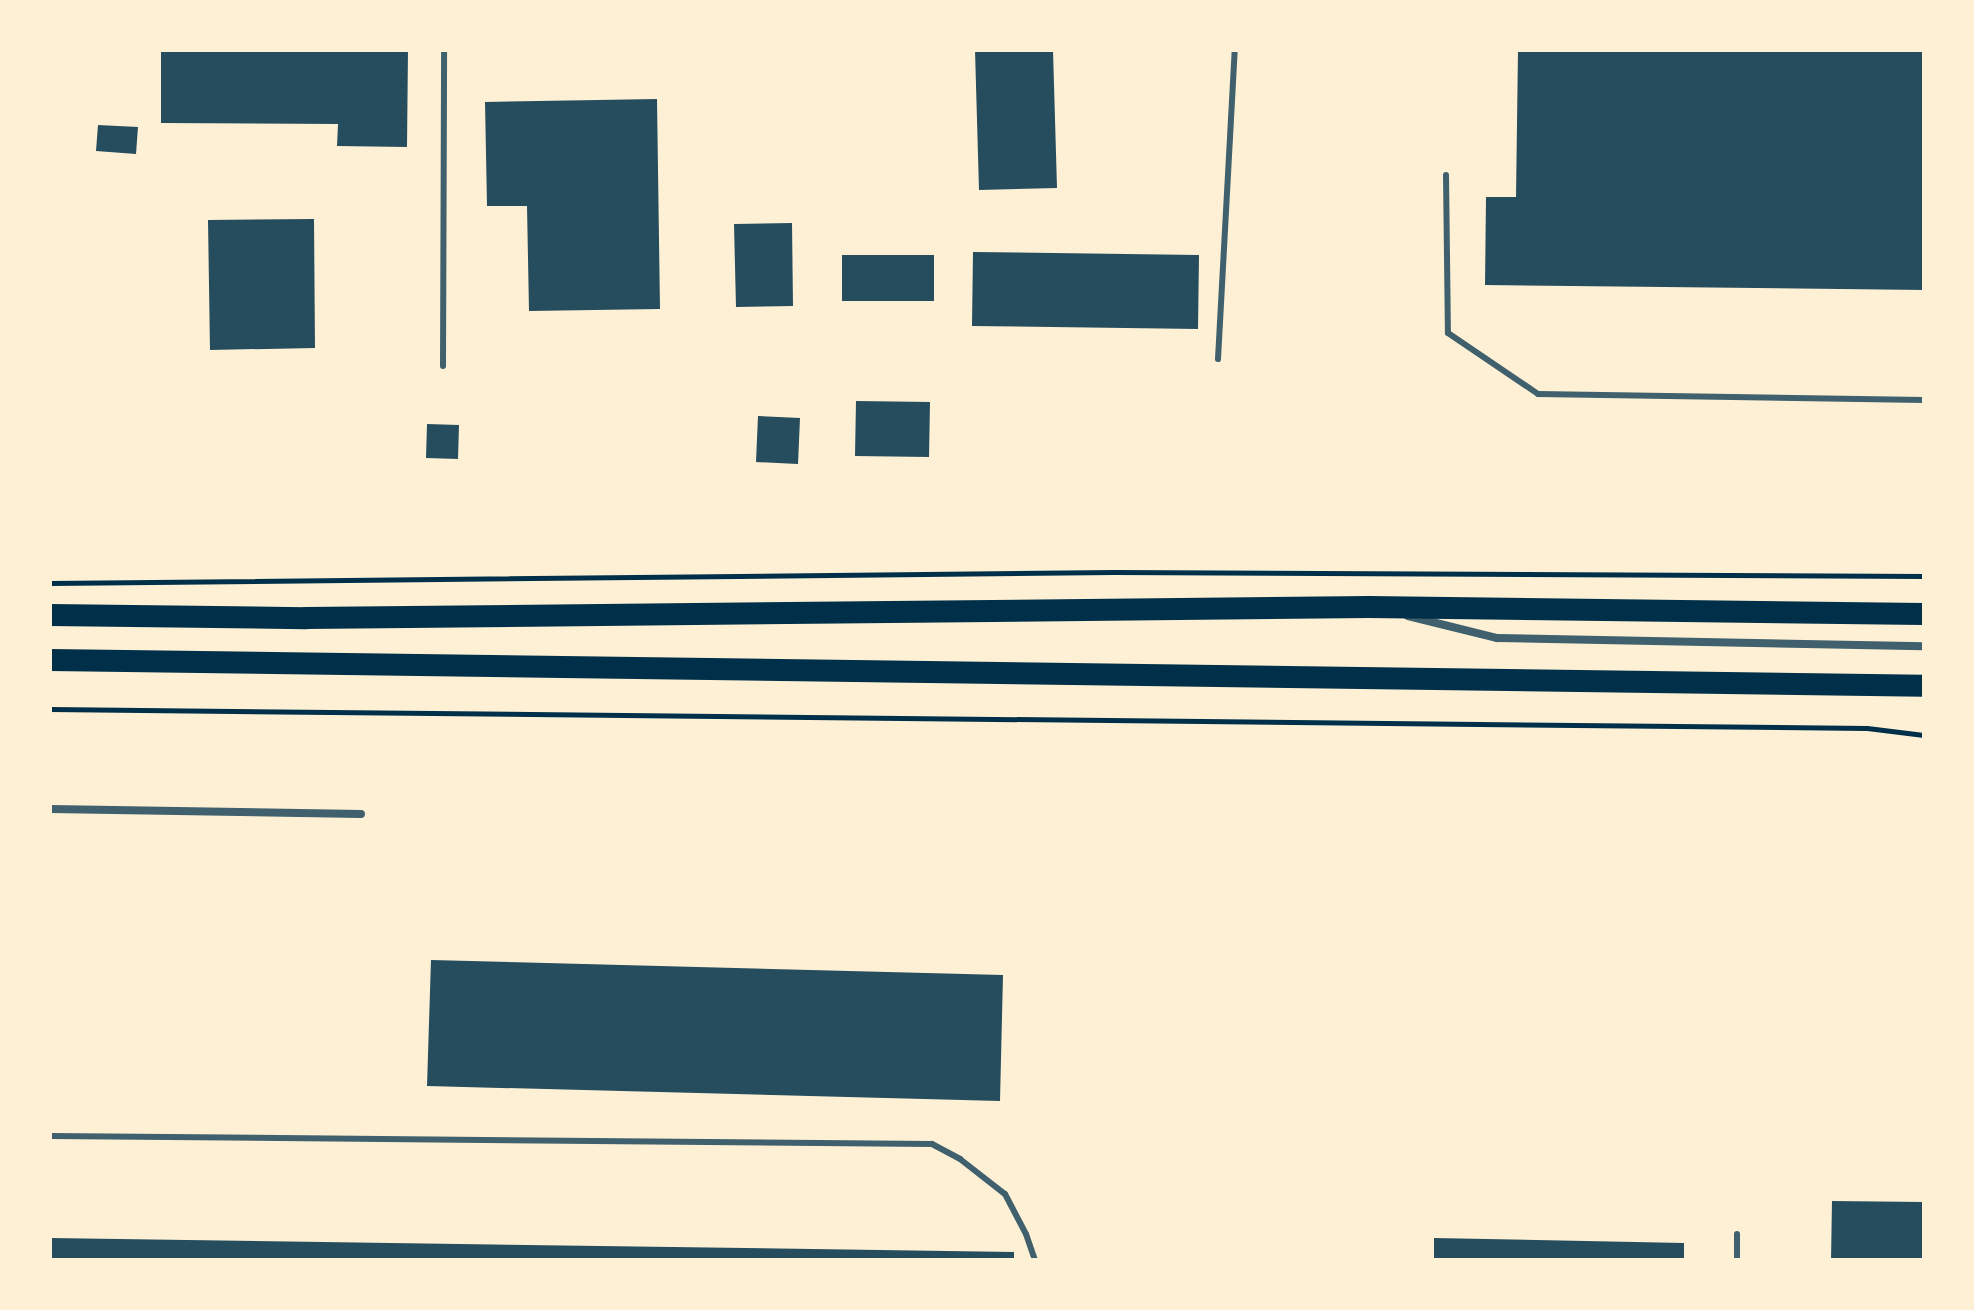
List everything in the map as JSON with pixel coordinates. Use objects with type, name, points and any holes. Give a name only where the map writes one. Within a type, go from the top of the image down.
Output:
[{"type":"highway","points":[[50,615],[306,618],[1369,607],[1924,614]]},
{"type":"highway","points":[[50,660],[1924,686]]},
{"type":"street","points":[[1369,607],[1497,638],[1924,646]]},
{"type":"street","points":[[50,809],[361,814]]},
{"type":"lane","points":[[443,366],[444,50]]},
{"type":"lane","points":[[1218,359],[1235,50]]},
{"type":"lane","points":[[1446,175],[1448,333],[1538,394],[1924,400]]},
{"type":"lane","points":[[50,1136],[932,1144],[960,1159],[1005,1194],[1026,1234],[1035,1260]]},
{"type":"lane","points":[[1737,1234],[1737,1260]]},
{"type":"path","points":[[50,583],[1098,572],[1924,576]]},
{"type":"path","points":[[50,709],[1867,728],[1924,735]]},
{"type":"building","points":[[161,50],[408,50],[407,147],[337,146],[338,124],[161,123]]},
{"type":"building","points":[[975,50],[1053,50],[1057,188],[979,190]]},
{"type":"building","points":[[1518,50],[1924,50],[1924,290],[1485,285],[1486,197],[1516,197]]},
{"type":"building","points":[[657,99],[660,309],[529,311],[527,206],[487,206],[485,102]]},
{"type":"building","points":[[98,125],[138,127],[136,154],[96,151]]},
{"type":"building","points":[[314,219],[315,348],[210,350],[208,220]]},
{"type":"building","points":[[792,223],[793,306],[736,307],[734,224]]},
{"type":"building","points":[[973,252],[1199,255],[1198,329],[972,326]]},
{"type":"building","points":[[842,255],[934,255],[934,301],[842,301]]},
{"type":"building","points":[[856,401],[930,402],[929,457],[855,456]]},
{"type":"building","points":[[758,416],[800,418],[798,464],[756,462]]},
{"type":"building","points":[[427,424],[459,425],[458,459],[426,458]]},
{"type":"building","points":[[431,960],[1003,975],[1000,1101],[427,1086]]},
{"type":"building","points":[[1832,1201],[1924,1202],[1924,1260],[1831,1260]]},
{"type":"building","points":[[50,1238],[1014,1252],[1014,1260],[50,1260]]},
{"type":"building","points":[[1434,1238],[1684,1243],[1684,1260],[1434,1260]]}]
